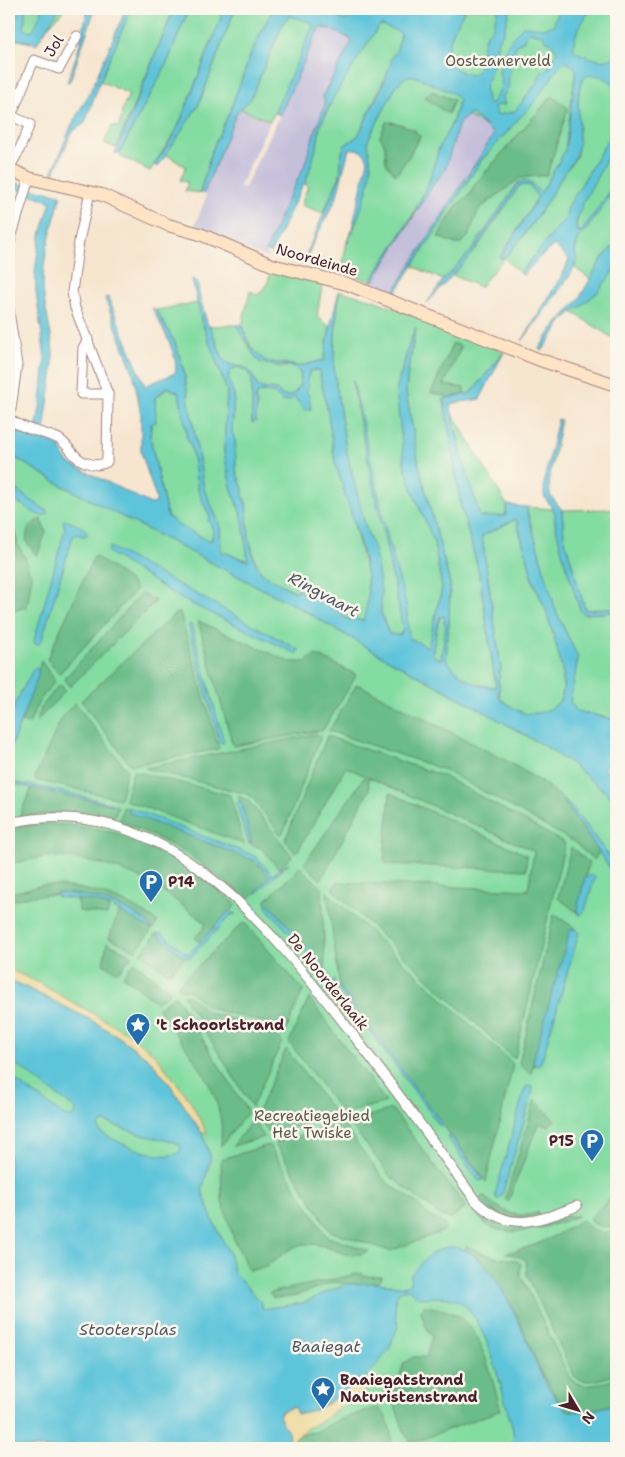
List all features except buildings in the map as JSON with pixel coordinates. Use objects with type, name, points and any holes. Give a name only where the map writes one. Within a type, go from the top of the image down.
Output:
[{"type":"street","name":"Jol","points":[[9,168],[18,153],[30,124],[11,116],[34,60],[59,69],[77,36]]},
{"type":"street","name":"Noordeinde","points":[[9,168],[26,185],[90,192],[114,200],[168,224],[200,234],[272,265],[347,284],[540,360],[616,385]]},
{"type":"street","points":[[9,245],[26,185]]},
{"type":"street","points":[[9,418],[64,443],[82,461],[102,465],[107,462],[108,394],[75,308],[72,292],[79,241],[90,192]]},
{"type":"street","points":[[9,311],[17,365],[11,409],[9,411]]},
{"type":"street","points":[[88,339],[82,348],[81,394],[108,394]]},
{"type":"street","name":"De Noorderlaaik","points":[[9,822],[36,818],[66,817],[103,822],[145,836],[180,855],[248,910],[296,962],[398,1092],[475,1200],[485,1210],[497,1217],[519,1222],[542,1219],[577,1206]]},
{"type":"shaded area","points":[[324,27],[350,38],[352,41],[323,96],[325,104],[304,167],[275,227],[266,251],[268,258],[194,228],[207,195],[200,193],[204,193],[236,114],[241,109],[270,121],[240,186],[244,189],[319,28]]},
{"type":"shaded area","points":[[470,113],[494,134],[392,294],[373,282],[433,185],[445,170],[459,123]]},
{"type":"green space","points":[[9,9],[64,9],[31,43],[18,40],[14,41],[12,46],[9,47]]},
{"type":"green space","points":[[131,9],[174,9],[116,148],[104,143],[112,126],[118,127],[129,94],[100,81]]},
{"type":"green space","points":[[189,9],[230,9],[221,18],[177,129],[150,171],[120,156],[120,152],[167,63]]},
{"type":"green space","points":[[235,9],[273,9],[252,51],[230,111],[212,150],[200,193],[185,191],[188,183],[180,180],[186,167],[165,154],[199,104]]},
{"type":"green space","name":"Oostzanerveld","points":[[281,9],[616,9],[616,126],[568,207],[566,218],[520,273],[504,258],[480,287],[452,275],[476,249],[520,185],[529,185],[538,197],[500,257],[504,257],[513,248],[536,218],[576,157],[579,138],[579,92],[585,77],[575,74],[565,151],[541,193],[530,182],[518,183],[471,251],[443,280],[413,266],[481,161],[510,129],[501,136],[463,114],[457,107],[453,121],[439,148],[429,182],[412,217],[371,281],[341,272],[347,241],[371,168],[367,150],[368,140],[396,86],[406,76],[385,77],[358,136],[345,145],[342,152],[340,176],[323,213],[301,205],[308,186],[305,184],[317,145],[320,126],[331,104],[323,96],[351,48],[353,41],[334,31],[313,26],[270,121],[241,109],[251,98],[284,21],[288,17]],"holes":[[[552,96],[568,108],[520,178],[479,209],[456,244],[438,237],[457,205],[470,195],[476,183]],[[392,122],[415,130],[419,139],[396,174],[386,163],[385,145],[380,136],[384,127]]]},
{"type":"green space","points":[[431,91],[454,100],[448,114],[425,98]]},
{"type":"green space","points":[[552,96],[568,108],[547,175],[520,178],[479,209],[468,237],[459,244],[438,237],[457,205],[470,195],[476,183]]},
{"type":"green space","points":[[386,122],[404,126],[420,136],[396,175],[386,163],[385,145],[380,136]]},
{"type":"green space","points":[[616,142],[616,182],[582,232],[577,231],[577,222],[585,199]]},
{"type":"green space","points":[[616,187],[616,243],[601,260],[590,279],[575,268],[575,249],[580,235],[587,229]]},
{"type":"green space","points":[[616,265],[616,340],[572,312],[597,293]]},
{"type":"green space","points":[[271,270],[323,281],[317,316],[330,327],[324,360],[300,366],[265,361],[250,346],[242,325],[250,291],[258,295],[267,285]]},
{"type":"green space","points":[[339,291],[374,300],[504,352],[471,393],[464,394],[464,388],[444,385],[461,347],[431,392],[448,398],[444,399],[461,506],[479,572],[496,687],[480,685],[467,680],[446,659],[450,584],[419,465],[406,392],[416,329],[411,338],[396,391],[434,542],[442,588],[429,647],[389,634],[381,613],[346,449],[334,371]]},
{"type":"green space","points":[[198,303],[201,320],[227,391],[224,452],[231,487],[243,520],[249,561],[221,551],[220,525],[204,489],[184,372],[175,342],[156,310]]},
{"type":"green space","points":[[236,325],[258,361],[282,367],[292,366],[297,369],[300,381],[294,393],[285,397],[276,390],[259,387],[248,371],[224,361],[210,326]]},
{"type":"green space","points":[[453,343],[461,347],[444,385],[464,388],[464,394],[448,398],[431,393]]},
{"type":"green space","points":[[238,367],[247,371],[252,379],[252,422],[255,399],[258,393],[274,393],[282,401],[294,397],[305,410],[310,371],[319,371],[328,413],[335,463],[345,493],[344,496],[349,504],[367,576],[368,607],[364,622],[353,618],[350,620],[342,616],[342,613],[276,582],[257,567],[249,538],[243,489],[236,471],[235,440],[232,432],[234,395],[228,378],[230,370]]},
{"type":"green space","points":[[167,387],[179,393],[186,436],[193,454],[198,489],[210,517],[208,520],[213,529],[212,540],[207,540],[175,524],[166,512],[150,436],[155,398]]},
{"type":"green space","points":[[452,413],[507,505],[505,516],[480,517],[461,453]]},
{"type":"green space","name":"Recreatiegebied Het Twiske","points":[[9,454],[61,485],[303,610],[382,656],[487,713],[567,760],[616,801],[616,1448],[9,1448]]},
{"type":"green space","points":[[526,507],[553,509],[555,523],[584,614],[616,612],[616,720],[577,711],[570,702],[578,658],[556,611]]},
{"type":"green space","points":[[616,509],[616,607],[588,610],[585,609],[564,537],[562,510]]},
{"type":"green space","points":[[41,519],[46,532],[37,556],[26,538],[32,525]]},
{"type":"green space","points":[[516,519],[530,567],[531,577],[546,610],[564,677],[562,678],[563,693],[560,700],[550,709],[536,714],[521,712],[500,699],[498,674],[501,670],[482,536]]},
{"type":"green space","points":[[9,527],[16,531],[17,544],[25,557],[32,576],[27,607],[9,612]]},
{"type":"green space","points":[[95,556],[130,581],[136,590],[61,672],[58,673],[47,659]]},
{"type":"green space","points":[[141,594],[156,601],[70,687],[65,680],[66,677]]},
{"type":"green space","points":[[177,612],[180,613],[219,749],[133,765],[130,764],[81,701]]},
{"type":"green space","points":[[445,616],[446,625],[442,659],[432,656],[440,617]]},
{"type":"green space","points":[[198,621],[290,662],[305,662],[315,655],[356,676],[323,730],[233,746]]},
{"type":"green space","points":[[41,661],[54,679],[54,683],[39,701],[29,724],[21,722]]},
{"type":"green space","points":[[357,684],[505,760],[542,782],[562,798],[599,852],[594,860],[574,842],[445,770],[329,731]]},
{"type":"green space","points":[[58,686],[62,686],[65,691],[36,722],[42,706]]},
{"type":"green space","points":[[75,703],[127,770],[120,799],[36,780],[35,777],[63,715]]},
{"type":"green space","points":[[316,734],[321,736],[283,833],[280,834],[252,797],[247,794],[145,768]]},
{"type":"green space","points":[[327,736],[443,776],[565,843],[515,1058],[332,889],[337,882],[528,890],[534,851],[368,777],[369,790],[321,880],[304,864],[365,776],[346,767],[296,854],[285,840]]},
{"type":"green space","points":[[133,771],[230,795],[244,844],[125,800]]},
{"type":"green space","points":[[32,787],[118,806],[112,819],[66,814],[19,817]]},
{"type":"green space","points":[[390,793],[527,855],[526,870],[387,864],[384,861]]},
{"type":"green space","points":[[238,796],[247,800],[252,805],[292,856],[279,869],[261,848],[252,845]]},
{"type":"green space","points":[[123,807],[256,858],[271,877],[248,900],[188,855],[156,837],[119,822]]},
{"type":"green space","points":[[50,824],[105,830],[150,846],[193,871],[236,904],[236,906],[200,942],[195,938],[206,923],[160,889],[131,874],[95,863],[58,857],[39,858],[9,864],[9,829],[21,826]]},
{"type":"green space","points":[[571,847],[589,863],[577,910],[578,913],[558,898]]},
{"type":"green space","points":[[300,867],[322,888],[325,969],[265,901]]},
{"type":"green space","points":[[43,885],[74,888],[104,894],[132,906],[158,922],[136,950],[109,938],[120,909],[110,904],[107,915],[79,911],[77,895],[70,894],[30,896],[9,901],[9,894]]},
{"type":"green space","points":[[327,892],[513,1064],[486,1182],[340,989]]},
{"type":"green space","points":[[554,914],[576,929],[573,929],[531,1074],[519,1064]]},
{"type":"green space","points":[[244,922],[303,990],[284,1036],[275,1027],[267,1023],[213,1009],[190,991],[180,989],[177,986]]},
{"type":"green space","points":[[157,933],[186,956],[169,974],[141,953]]},
{"type":"green space","points":[[107,943],[132,956],[118,972],[103,964]]},
{"type":"green space","points":[[134,962],[171,991],[170,993],[156,1002],[123,976]]},
{"type":"green space","points":[[175,995],[248,1112],[221,1146],[221,1123],[218,1106],[212,1091],[196,1062],[158,1008]]},
{"type":"green space","points":[[183,995],[194,999],[210,1013],[268,1029],[276,1034],[282,1042],[252,1107]]},
{"type":"green space","points":[[309,998],[386,1102],[343,1114],[289,1042]]},
{"type":"green space","points":[[286,1049],[336,1115],[270,1135],[257,1114]]},
{"type":"green space","points":[[535,1100],[555,1120],[549,1126],[538,1124],[508,1202],[505,1199]]},
{"type":"green space","points":[[392,1109],[466,1207],[450,1219],[441,1216],[390,1176],[349,1122]]},
{"type":"green space","points":[[253,1119],[264,1137],[233,1146]]},
{"type":"green space","points":[[342,1123],[385,1181],[417,1203],[429,1216],[445,1225],[444,1231],[390,1251],[330,1231],[275,1143]]},
{"type":"green space","points":[[269,1145],[325,1234],[328,1237],[369,1251],[351,1255],[315,1244],[306,1244],[291,1249],[265,1266],[248,1270],[234,1239],[222,1202],[221,1159]]},
{"type":"green space","points":[[616,1192],[616,1225],[601,1226],[592,1222],[589,1219]]},
{"type":"green space","points":[[483,1195],[495,1205],[508,1212],[523,1215],[538,1212],[539,1216],[514,1218],[500,1214],[479,1200]]},
{"type":"green space","points":[[476,1205],[526,1225],[545,1222],[563,1216],[578,1216],[557,1224],[531,1230],[506,1231],[495,1229],[485,1223],[472,1208]]},
{"type":"green space","points":[[582,1220],[597,1232],[616,1230],[616,1375],[589,1381],[574,1376],[527,1275],[526,1261],[521,1257],[505,1253],[516,1251],[555,1236]]},
{"type":"green space","points":[[466,1246],[494,1257],[515,1260],[521,1264],[520,1273],[569,1377],[574,1382],[585,1385],[616,1379],[616,1405],[580,1412],[567,1410],[562,1406],[540,1371],[519,1319],[490,1272],[479,1259],[465,1250]]},
{"type":"green space","points":[[362,1273],[363,1276],[383,1277],[378,1283],[349,1284],[333,1282],[292,1297],[273,1298],[269,1293]]},
{"type":"green space","points":[[424,1306],[455,1314],[471,1328],[487,1362],[501,1410],[412,1443],[405,1434],[392,1397],[404,1363],[413,1357],[426,1357],[432,1337],[425,1325],[421,1311]]},
{"type":"green space","points":[[377,1407],[383,1412],[389,1425],[392,1440],[391,1448],[290,1448],[289,1444],[299,1434],[316,1432],[338,1420]]},
{"type":"sand","name":"'t Schoorlstrand","points":[[9,969],[35,981],[131,1035],[156,1056],[189,1099],[207,1133],[202,1133],[171,1086],[150,1060],[119,1037],[91,1020],[9,979]]},
{"type":"sand","name":"Baaiegatstrand Naturistenstrand","points":[[365,1378],[371,1387],[327,1418],[307,1428],[289,1444],[288,1436],[279,1416],[283,1411],[291,1408],[315,1410]]},
{"type":"water","points":[[22,9],[26,9],[24,29],[30,32],[34,28],[43,9],[59,9],[36,45],[32,42],[9,38],[9,29]]},
{"type":"water","points":[[88,9],[95,9],[70,81],[67,82],[77,54]]},
{"type":"water","points":[[126,9],[131,9],[98,86],[85,123],[72,132],[51,176],[71,126],[91,90]]},
{"type":"water","points":[[174,9],[189,9],[167,63],[120,152],[115,154]]},
{"type":"water","points":[[212,9],[235,9],[199,104],[158,167],[154,165],[173,137],[182,118],[221,18],[221,14]]},
{"type":"water","points":[[273,9],[330,9],[339,18],[346,21],[352,15],[354,9],[465,9],[451,38],[448,56],[452,64],[459,71],[472,75],[478,70],[485,36],[492,29],[498,9],[510,9],[503,33],[498,40],[492,70],[485,86],[487,102],[491,104],[499,92],[502,83],[499,73],[503,54],[509,42],[523,26],[544,28],[554,25],[561,9],[592,9],[576,34],[574,51],[590,58],[601,60],[607,60],[616,55],[616,87],[602,77],[593,75],[584,77],[580,85],[578,105],[579,138],[575,157],[524,235],[504,258],[500,258],[538,197],[529,185],[520,185],[471,255],[427,303],[443,280],[471,251],[518,183],[524,180],[541,193],[565,151],[575,67],[566,62],[561,65],[529,109],[481,161],[394,295],[392,294],[494,134],[471,113],[459,123],[445,170],[433,185],[373,282],[371,281],[412,217],[429,182],[439,148],[453,121],[459,100],[453,93],[414,76],[407,76],[396,86],[368,140],[371,164],[370,177],[362,206],[348,243],[368,160],[361,151],[353,149],[349,149],[336,199],[304,265],[302,264],[340,176],[342,152],[345,145],[358,136],[382,87],[391,59],[397,50],[401,33],[382,25],[379,26],[333,98],[320,126],[317,145],[305,184],[303,184],[271,253],[266,251],[286,202],[304,167],[325,104],[323,96],[352,41],[350,38],[324,27],[319,28],[280,115],[275,113],[277,106],[313,26],[312,23],[290,16],[284,21],[251,98],[236,114],[204,193],[200,193],[212,150],[230,111],[252,51]],"holes":[[[528,32],[543,35],[546,41],[550,42],[557,51],[549,67],[540,74],[536,84],[514,112],[497,115],[494,108],[497,105],[505,105],[502,98],[508,88],[510,65],[516,46],[524,40]]]},
{"type":"water","points":[[616,126],[616,142],[584,201],[576,222],[577,231],[582,231],[616,182],[616,187],[587,229],[580,235],[575,251],[577,261],[569,277],[522,341],[565,270],[569,259],[554,245],[523,275],[520,273],[566,218],[568,207]]},
{"type":"water","points":[[9,179],[30,188],[61,195],[43,271],[43,291],[53,354],[44,438],[60,447],[67,462],[151,504],[156,503],[141,452],[141,415],[133,372],[105,298],[108,297],[145,386],[175,373],[175,358],[172,349],[152,308],[156,310],[175,342],[184,372],[204,489],[220,525],[221,551],[248,561],[243,520],[231,487],[224,452],[227,391],[201,320],[192,279],[198,282],[199,294],[208,326],[210,326],[224,360],[232,365],[246,368],[254,377],[257,386],[276,390],[285,396],[290,396],[300,385],[299,371],[293,367],[258,361],[236,325],[242,325],[250,346],[265,361],[300,366],[324,360],[339,291],[334,371],[346,449],[365,525],[375,553],[381,590],[381,613],[389,634],[400,635],[403,629],[364,443],[353,380],[388,539],[406,604],[409,638],[428,647],[442,588],[434,542],[413,492],[404,463],[396,391],[416,327],[406,392],[419,465],[450,584],[446,659],[456,671],[468,680],[488,687],[496,687],[479,572],[461,506],[444,399],[471,393],[504,352],[480,399],[450,404],[461,453],[480,517],[505,516],[507,505],[526,507],[556,611],[578,658],[570,702],[577,711],[616,720],[616,762],[612,761],[604,768],[616,778],[616,801],[567,760],[487,713],[382,656],[303,610],[61,485],[9,454],[9,425],[29,434],[33,433],[37,424],[41,402],[45,359],[35,271],[40,237],[51,202],[9,186]],"holes":[[[238,367],[247,371],[252,379],[252,423],[256,421],[257,403],[255,399],[258,393],[274,393],[282,401],[289,401],[294,397],[305,410],[311,409],[309,395],[306,391],[308,387],[307,380],[310,371],[319,371],[328,413],[335,463],[365,563],[368,592],[367,607],[363,621],[353,618],[349,620],[342,616],[342,613],[311,596],[307,596],[306,593],[297,590],[295,592],[261,573],[254,559],[249,538],[246,503],[236,471],[235,440],[232,432],[234,395],[228,378],[230,370]],[[167,387],[179,393],[186,436],[193,454],[198,489],[210,517],[208,520],[213,529],[212,540],[207,540],[176,524],[168,517],[150,436],[151,424],[156,422],[155,398]],[[516,519],[531,576],[546,610],[564,677],[562,678],[563,692],[561,697],[554,706],[543,712],[526,714],[500,699],[498,691],[500,690],[498,679],[500,676],[498,674],[501,670],[482,536]],[[444,616],[444,623],[446,625],[441,659],[432,655],[440,617]]]},
{"type":"water","points":[[616,243],[616,265],[610,276],[597,293],[564,319],[542,351],[539,349],[553,328],[579,299],[601,260]]},
{"type":"water","points":[[558,419],[561,420],[549,480],[550,495],[562,510],[564,537],[585,609],[616,607],[616,612],[584,614],[580,610],[563,556],[555,523],[555,513],[544,496],[544,481]]},
{"type":"water","points":[[9,485],[49,513],[44,516],[38,515],[9,497]]},
{"type":"water","points":[[65,520],[82,527],[87,532],[87,535],[77,534],[73,536],[42,639],[39,644],[35,644],[34,641],[65,529],[63,521]]},
{"type":"water","points":[[110,547],[299,650],[297,654],[181,599],[108,552]]},
{"type":"water","points":[[191,624],[224,742],[220,744],[188,625]]},
{"type":"water","points":[[36,667],[38,676],[9,752],[9,724],[15,703]]},
{"type":"water","points":[[14,782],[69,793],[113,804],[13,784]]},
{"type":"water","points":[[562,798],[573,809],[616,865],[616,877]]},
{"type":"water","points":[[241,801],[251,841],[249,844],[236,803]]},
{"type":"water","points":[[128,807],[252,855],[272,875],[289,863],[256,894],[270,876],[255,861],[127,812]]},
{"type":"water","points":[[592,875],[595,877],[585,910],[579,915],[577,910],[585,878]]},
{"type":"water","points":[[56,893],[80,895],[109,902],[135,914],[153,930],[112,907],[94,901],[57,897]]},
{"type":"water","points":[[267,902],[324,966],[322,969],[266,907]]},
{"type":"water","points":[[229,911],[236,914],[231,915],[191,957],[186,958],[158,935],[161,933],[189,954]]},
{"type":"water","points":[[573,929],[579,933],[541,1063],[537,1066],[534,1065],[533,1061],[570,930]]},
{"type":"water","name":"Stootersplas","points":[[9,979],[91,1020],[119,1037],[150,1060],[171,1086],[202,1133],[210,1155],[210,1162],[202,1190],[213,1221],[229,1252],[234,1273],[260,1301],[263,1309],[303,1303],[349,1284],[378,1283],[405,1287],[410,1284],[411,1274],[422,1262],[434,1252],[444,1248],[461,1248],[476,1257],[491,1273],[503,1292],[525,1335],[541,1375],[562,1406],[567,1410],[580,1412],[616,1405],[616,1445],[611,1448],[504,1448],[507,1447],[514,1437],[512,1427],[492,1356],[476,1320],[467,1307],[456,1300],[442,1297],[418,1298],[409,1289],[400,1291],[396,1296],[395,1310],[398,1326],[389,1349],[375,1368],[358,1384],[315,1410],[297,1414],[294,1407],[281,1411],[279,1416],[288,1432],[290,1448],[9,1448],[9,1076],[65,1116],[71,1117],[75,1115],[76,1110],[9,1059]],"holes":[[[105,1122],[142,1135],[174,1142],[181,1148],[180,1152],[172,1155],[151,1154],[107,1136],[100,1132],[99,1127],[101,1123]]]},
{"type":"water","points":[[334,980],[443,1125],[440,1126],[332,981]]},
{"type":"water","points":[[527,1086],[532,1087],[533,1091],[502,1196],[497,1199],[495,1194]]},
{"type":"water","points":[[450,1135],[483,1179],[482,1181],[478,1180],[447,1137]]},
{"type":"place","name":"P14","points":[[151,903]]},
{"type":"place","name":"'t Schoorlstrand","points":[[138,1046]]},
{"type":"place","name":"P15","points":[[592,1162]]},
{"type":"place","name":"Baaiegatstrand Naturistenstrand","points":[[323,1410]]},
{"type":"water label","name":"Ringvaart","points":[[324,594]]},
{"type":"water label","name":"Baaiegat","points":[[326,1346]]}]
